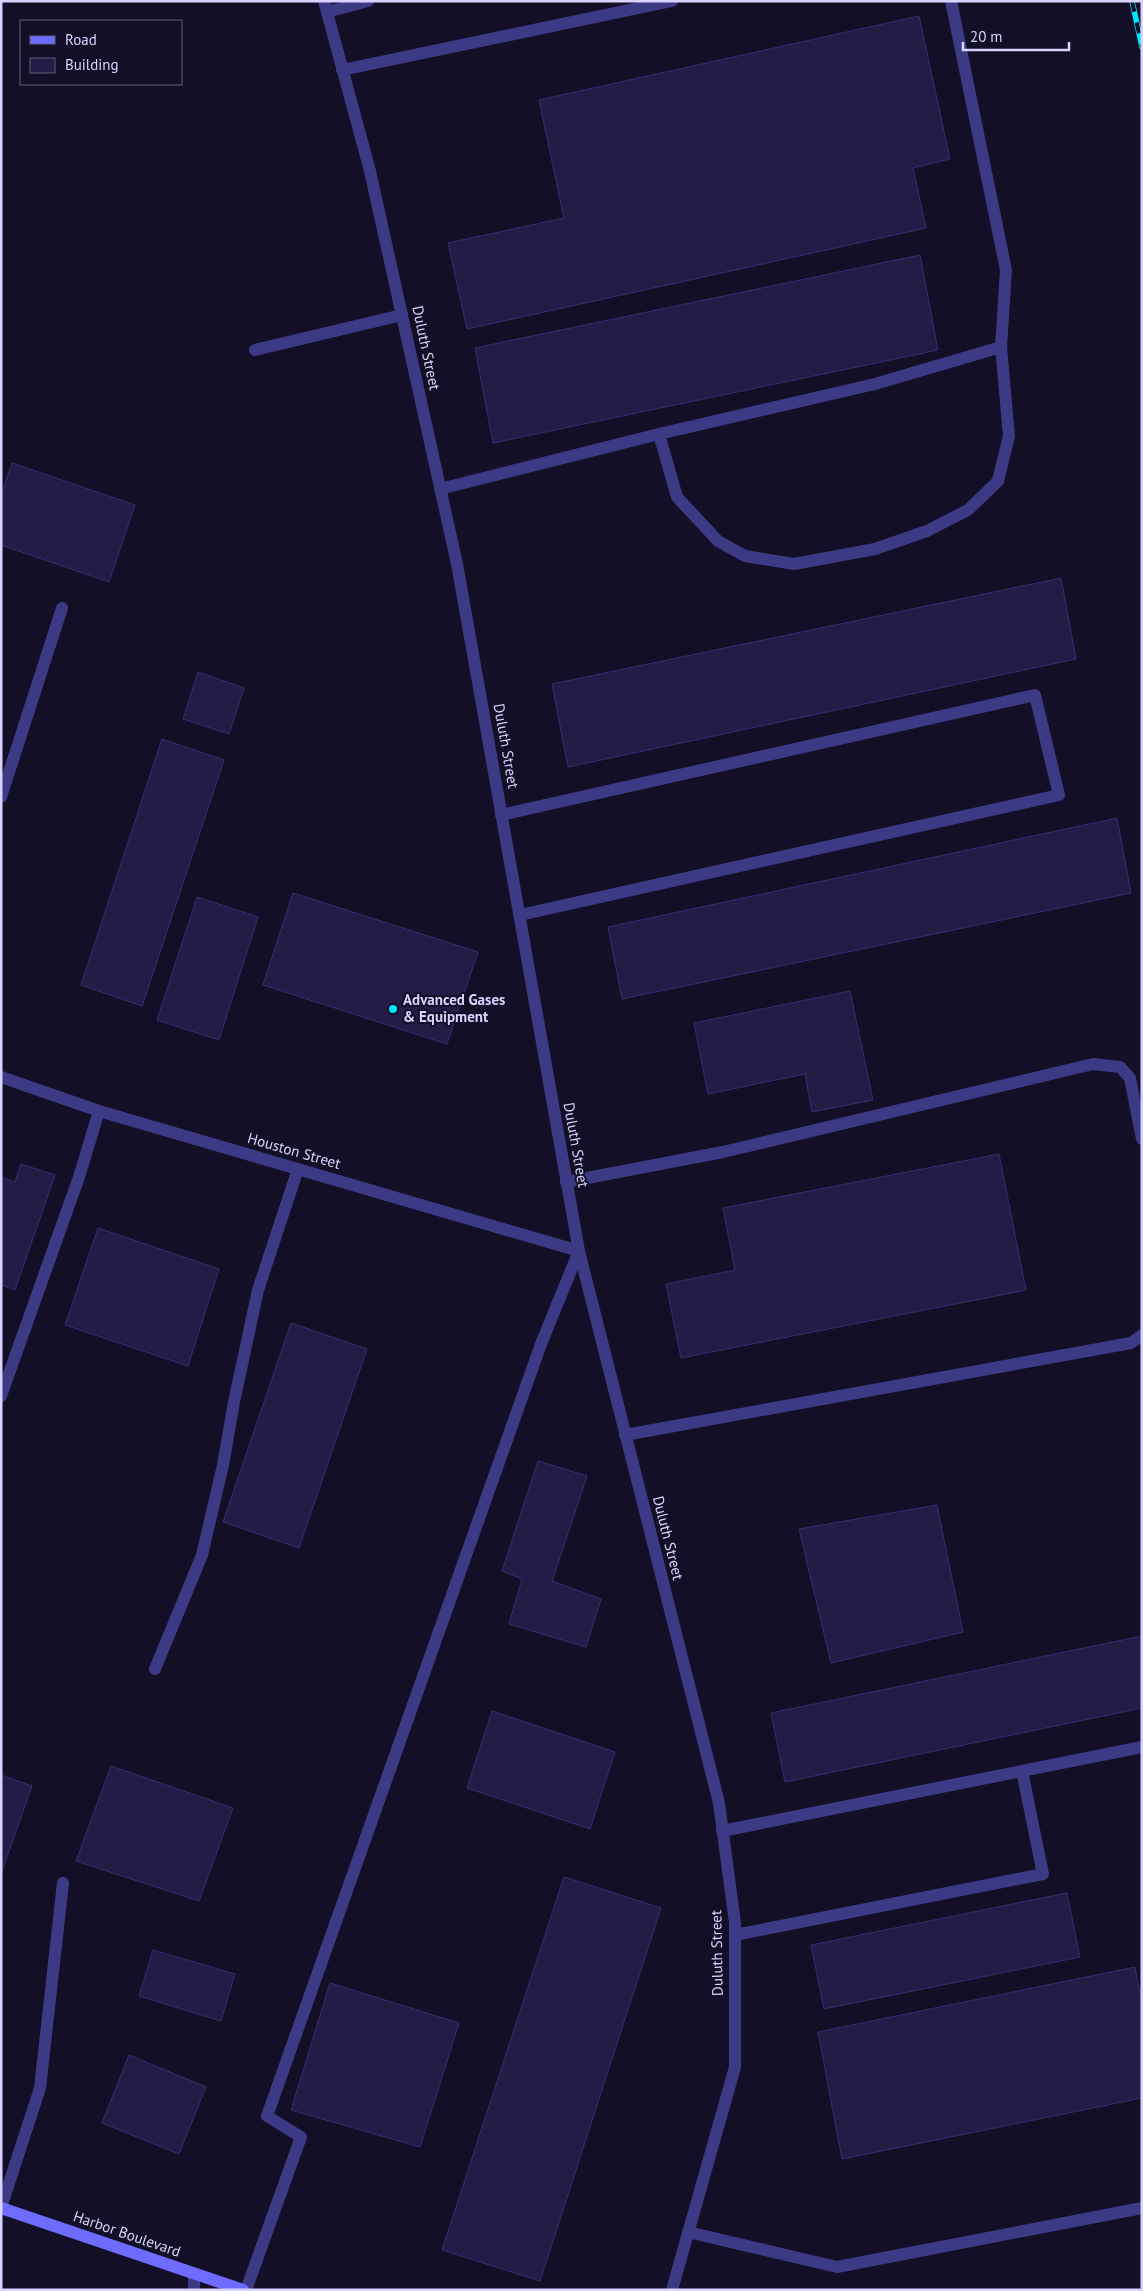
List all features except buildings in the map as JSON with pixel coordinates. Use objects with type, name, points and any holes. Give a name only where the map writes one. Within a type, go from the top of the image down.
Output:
[{"type":"main road","name":"Harbor Boulevard","points":[[1,2208],[245,2290]]},
{"type":"street","points":[[325,7],[368,1]]},
{"type":"street","points":[[342,70],[672,1]]},
{"type":"street","points":[[659,434],[677,497],[718,541],[745,556],[794,564],[875,549],[927,531],[968,510],[998,481],[1009,436],[1001,347],[1006,270],[951,1]]},
{"type":"street","name":"Duluth Street","points":[[325,7],[370,171],[457,564],[579,1251],[719,1802],[735,1923],[735,2067],[672,2290]]},
{"type":"street","points":[[255,350],[402,315]]},
{"type":"street","points":[[440,489],[659,434],[875,384],[1001,347]]},
{"type":"street","points":[[1,796],[62,608]]},
{"type":"street","points":[[501,814],[1035,695],[1058,795],[520,915]]},
{"type":"street","points":[[566,1182],[722,1152],[1093,1064],[1120,1067],[1130,1078],[1142,1140]]},
{"type":"street","name":"Houston Street","points":[[1,1077],[99,1111],[579,1251]]},
{"type":"street","points":[[1,1396],[79,1177],[99,1111]]},
{"type":"street","points":[[155,1669],[202,1555],[223,1465],[230,1420],[258,1290],[298,1169]]},
{"type":"street","points":[[245,2290],[301,2137],[267,2116],[541,1344],[579,1251]]},
{"type":"street","points":[[626,1435],[1130,1343],[1142,1335]]},
{"type":"street","points":[[722,1830],[1142,1747]]},
{"type":"street","points":[[735,1935],[1043,1874],[1022,1771]]},
{"type":"street","points":[[1,2208],[40,2088],[63,1883]]},
{"type":"street","points":[[688,2232],[837,2267],[1142,2208]]},
{"type":"street","points":[[194,2274],[194,2290]]},
{"type":"railway","points":[[1132,1],[1142,47]]},
{"type":"place","name":"Advanced Gases & Equipment","points":[[393,1009]]}]
